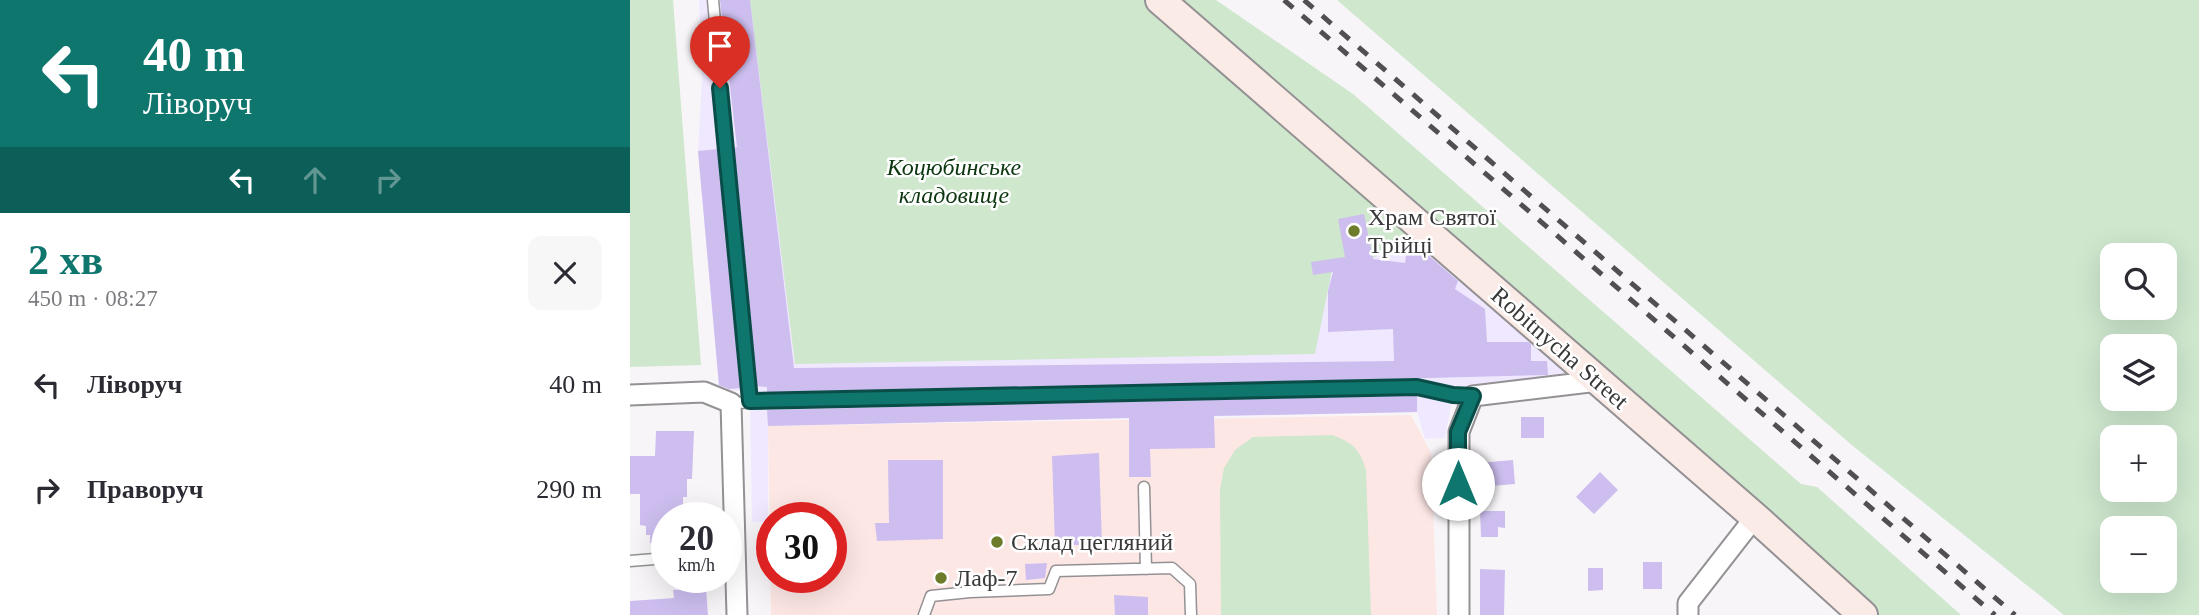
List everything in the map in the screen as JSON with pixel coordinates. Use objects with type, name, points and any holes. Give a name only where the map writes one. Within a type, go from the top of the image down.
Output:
[{"type":"street","name":"Robitnycha Street","points":[[1160,0],[1755,517],[1863,615]]},
{"type":"street","points":[[1459,615],[1458,432],[1473,396],[1598,382]]},
{"type":"street","points":[[630,395],[704,392],[741,402],[734,502]]},
{"type":"street","points":[[1688,615],[1688,603],[1755,517]]},
{"type":"street","points":[[735,593],[737,615]]},
{"type":"lane","points":[[713,0],[741,402],[1417,387],[1453,395],[1473,396]]},
{"type":"lane","points":[[1144,487],[1146,569]]},
{"type":"lane","points":[[630,561],[651,559]]},
{"type":"lane","points":[[924,615],[931,596],[1049,589],[1056,570],[1146,569],[1172,569],[1190,584],[1191,615]]},
{"type":"shaded area","points":[[699,0],[750,0],[1333,265],[1416,233],[1577,376],[1453,395],[1445,438],[1425,439],[1417,412],[768,426],[768,502],[756,502],[756,522],[752,522],[750,401],[747,391],[719,390],[698,151],[702,79]]},
{"type":"shaded area","points":[[1411,415],[1431,453],[1437,615],[771,615],[771,593],[847,593],[847,502],[769,502],[768,426]]},
{"type":"green space","points":[[630,0],[673,0],[701,365],[630,367]]},
{"type":"green space","name":"Коцюбинське кладовище","points":[[750,0],[1145,0],[1416,233],[1371,259],[1333,265],[1315,354],[795,364]]},
{"type":"green space","points":[[1168,0],[1216,0],[1353,94],[1801,484],[1817,487],[1961,615],[1874,615],[1318,117],[1302,111]]},
{"type":"green space","points":[[1337,0],[2199,0],[2199,615],[2064,615],[1853,446]]},
{"type":"green space","points":[[1333,435],[1355,448],[1366,470],[1371,615],[1221,615],[1220,489],[1224,468],[1235,450],[1253,437]]},
{"type":"building","points":[[720,0],[750,0],[794,368],[1394,361],[1393,329],[1328,332],[1328,291],[1333,272],[1313,275],[1311,262],[1345,257],[1338,219],[1364,214],[1373,259],[1405,263],[1406,256],[1421,249],[1458,281],[1455,289],[1485,309],[1487,342],[1528,342],[1531,344],[1531,361],[1547,361],[1548,375],[767,395],[767,387],[756,386],[734,148],[737,147]]},
{"type":"building","points":[[719,149],[741,388],[729,389],[719,385],[698,151]]},
{"type":"building","points":[[1417,395],[1417,412],[1214,416],[1215,448],[1150,449],[1151,477],[1129,477],[1129,418],[768,426],[767,410]]},
{"type":"building","points":[[1521,417],[1544,417],[1544,438],[1521,438]]},
{"type":"building","points":[[656,431],[694,431],[692,479],[687,479],[687,497],[683,497],[683,502],[651,502],[650,543],[646,526],[640,525],[640,494],[630,494],[630,456],[655,456]]},
{"type":"building","points":[[1099,453],[1102,545],[1055,545],[1052,456]]},
{"type":"building","points":[[888,460],[943,460],[943,539],[877,541],[875,523],[889,523]]},
{"type":"building","points":[[1513,460],[1515,484],[1480,487],[1478,463]]},
{"type":"building","points":[[1600,472],[1618,490],[1594,514],[1576,497]]},
{"type":"building","points":[[1480,511],[1505,511],[1505,528],[1498,527],[1498,537],[1481,537]]},
{"type":"building","points":[[1643,562],[1662,562],[1662,589],[1643,589]]},
{"type":"building","points":[[1047,563],[1045,578],[1026,580],[1025,564]]},
{"type":"building","points":[[1588,568],[1603,568],[1603,590],[1588,591]]},
{"type":"building","points":[[1480,569],[1505,570],[1504,615],[1480,615]]},
{"type":"building","points":[[673,593],[706,593],[708,615],[630,615],[630,601],[674,598]]},
{"type":"building","points":[[1114,595],[1148,597],[1148,615],[1115,615]]},
{"type":"railway","points":[[1284,0],[1995,615]]},
{"type":"railway","points":[[1304,0],[2015,615]]},
{"type":"place","name":"Храм Святої Трійці","points":[[1354,231]]},
{"type":"place","name":"Склад цегляний","points":[[997,542]]},
{"type":"place","name":"Лаф-7","points":[[941,578]]},
{"type":"route","points":[[720,88],[750,401],[1417,387],[1453,395],[1473,396],[1458,432],[1458,484]]}]
